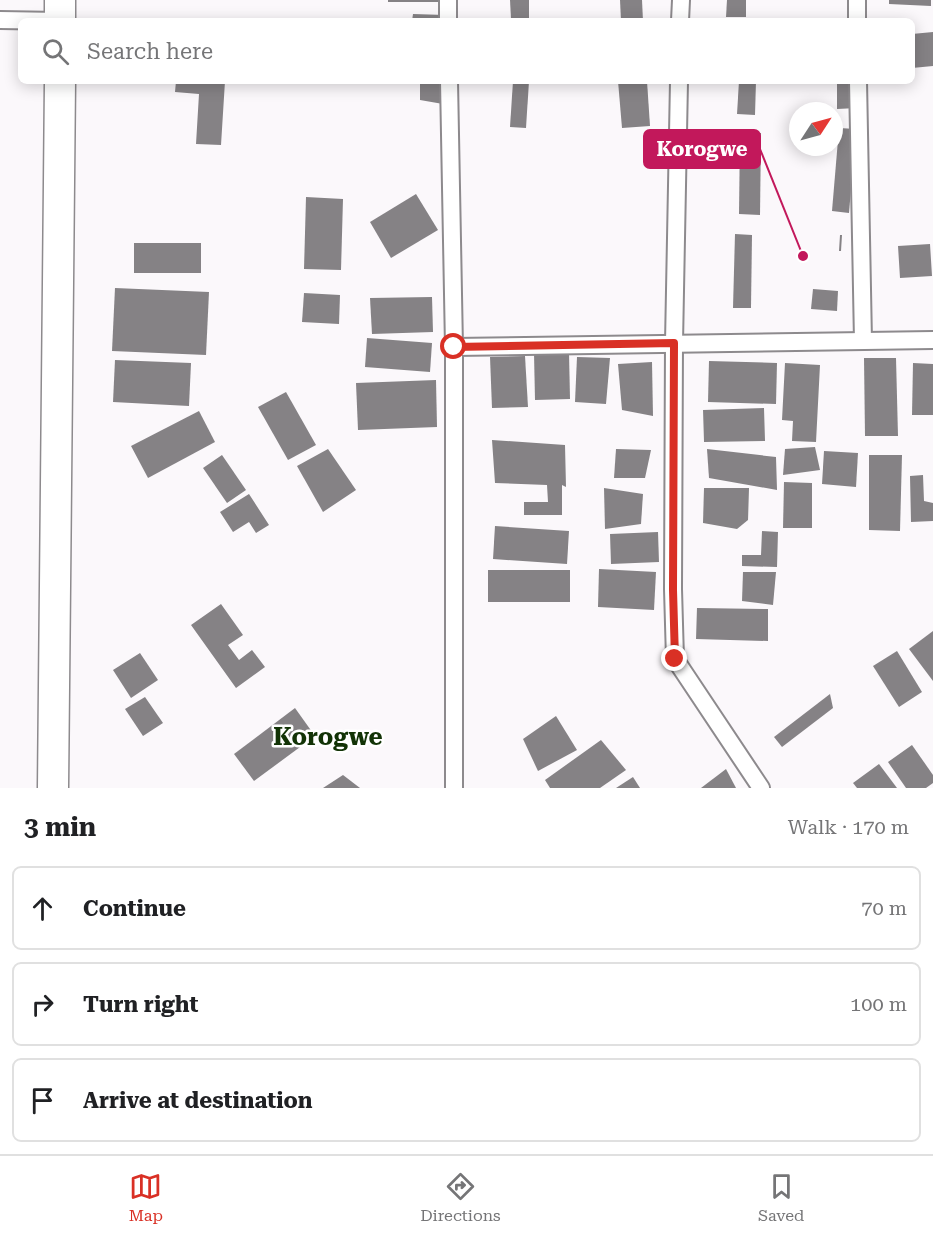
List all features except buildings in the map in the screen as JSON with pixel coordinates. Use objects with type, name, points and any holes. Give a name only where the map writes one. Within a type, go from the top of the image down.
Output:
[{"type":"highway","points":[[60,0],[60,18]]},
{"type":"highway","points":[[53,788],[60,84]]},
{"type":"street","points":[[448,0],[448,18]]},
{"type":"street","points":[[680,18],[681,0]]},
{"type":"street","points":[[857,0],[857,18]]},
{"type":"street","points":[[0,20],[18,20]]},
{"type":"street","points":[[449,84],[454,347],[454,788]]},
{"type":"street","points":[[679,84],[674,343],[675,659],[761,788]]},
{"type":"street","points":[[858,84],[863,341]]},
{"type":"street","points":[[454,347],[933,340]]},
{"type":"place","name":"Korogwe","points":[[803,256]]},
{"type":"district","name":"Korogwe","points":[[328,737]]},
{"type":"route","points":[[454,347],[674,343],[675,659]]}]
